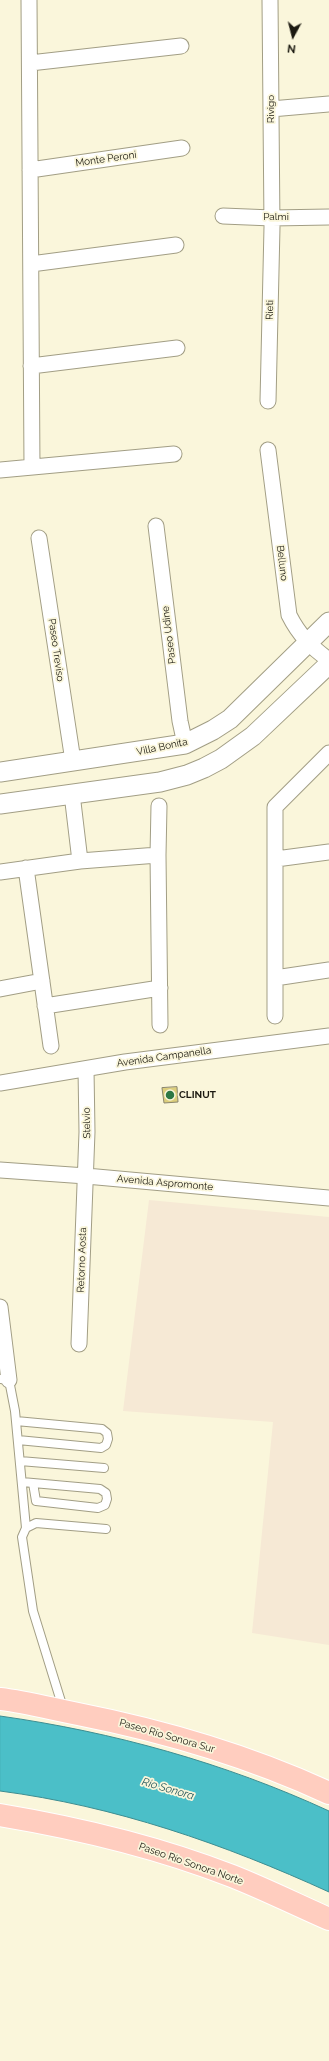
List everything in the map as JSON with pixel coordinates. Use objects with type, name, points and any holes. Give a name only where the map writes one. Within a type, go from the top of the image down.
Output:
[{"type":"main road","name":"Paseo Río Sonora Sur","points":[[0,1700],[119,1722],[189,1741],[268,1767],[329,1793]]},
{"type":"main road","name":"Paseo Río Sonora Norte","points":[[0,1815],[30,1820],[154,1849],[232,1876],[329,1919]]},
{"type":"street","points":[[29,0],[32,467]]},
{"type":"street","name":"Rivigo","points":[[270,0],[272,218]]},
{"type":"street","points":[[30,63],[181,46]]},
{"type":"street","points":[[271,109],[329,104]]},
{"type":"street","name":"Monte Peroni","points":[[30,170],[182,148]]},
{"type":"street","name":"Palmi","points":[[223,216],[272,218],[329,217]]},
{"type":"street","name":"Rieti","points":[[268,401],[272,218]]},
{"type":"street","points":[[30,264],[176,245]]},
{"type":"street","points":[[31,366],[177,348]]},
{"type":"street","name":"Belluno","points":[[268,450],[289,614],[296,629],[307,643],[329,660]]},
{"type":"street","points":[[0,470],[174,454]]},
{"type":"street","name":"Paseo Udine","points":[[156,526],[180,722],[185,744]]},
{"type":"street","name":"Paseo Treviso","points":[[39,538],[73,761]]},
{"type":"street","name":"Villa Bonita","points":[[0,772],[185,744],[213,730],[230,719],[329,622]]},
{"type":"street","points":[[0,804],[160,782],[187,775],[204,768],[221,760],[253,736],[329,664]]},
{"type":"street","points":[[275,1016],[275,808],[329,753]]},
{"type":"street","points":[[72,794],[80,861]]},
{"type":"street","points":[[159,806],[158,855],[160,1024]]},
{"type":"street","points":[[276,859],[329,852]]},
{"type":"street","points":[[0,872],[80,861],[158,855]]},
{"type":"street","points":[[26,868],[51,1046]]},
{"type":"street","points":[[275,978],[329,970]]},
{"type":"street","points":[[0,989],[42,981]]},
{"type":"street","points":[[45,1006],[160,988]]},
{"type":"street","name":"Avenida Campanella","points":[[0,1083],[125,1062],[329,1036]]},
{"type":"street","name":"Stelvio","points":[[86,1069],[86,1176]]},
{"type":"street","name":"Avenida Aspromonte","points":[[0,1170],[86,1176],[329,1198]]},
{"type":"street","name":"Retorno Aosta","points":[[79,1344],[86,1176]]},
{"type":"street","points":[[0,1307],[5,1379]]},
{"type":"lane","points":[[5,1379],[16,1421],[26,1528],[22,1537],[33,1611],[64,1711]]},
{"type":"lane","points":[[16,1421],[102,1429],[107,1433],[108,1439],[106,1445],[101,1448],[18,1440]]},
{"type":"lane","points":[[20,1461],[104,1468]]},
{"type":"lane","points":[[22,1482],[100,1489],[106,1493],[107,1499],[105,1505],[98,1508],[44,1504],[36,1501],[33,1483]]},
{"type":"lane","points":[[26,1528],[36,1523],[106,1529]]},
{"type":"shaded area","points":[[149,1200],[329,1217],[329,1645],[252,1633],[273,1422],[123,1411]]},
{"type":"water","name":"Rio Sonora","points":[[0,1716],[126,1740],[168,1752],[250,1778],[329,1811],[329,1892],[249,1858],[168,1829],[85,1806],[0,1791]]},
{"type":"building","name":"CLINUT","points":[[177,1087],[178,1102],[164,1103],[162,1088]]},
{"type":"place","name":"CLINUT","points":[[170,1095]]}]
